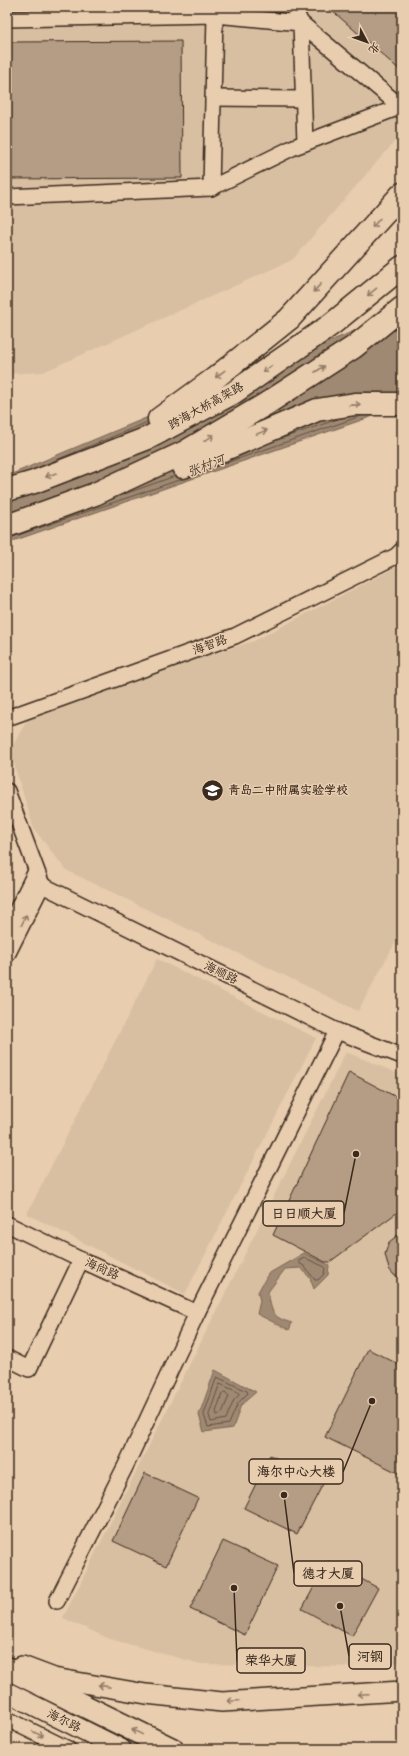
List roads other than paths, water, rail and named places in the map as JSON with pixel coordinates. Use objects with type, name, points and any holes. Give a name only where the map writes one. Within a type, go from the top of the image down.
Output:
[{"type":"highway","points":[[78,465],[139,432],[174,409],[289,319],[402,194]]},
{"type":"highway","name":"跨海大桥高架路","points":[[7,490],[34,482],[148,438],[232,393],[332,324],[402,267]]},
{"type":"highway","points":[[8,526],[95,494],[185,452],[259,408],[354,347],[402,308]]},
{"type":"highway","points":[[95,494],[153,480],[234,444],[317,410],[355,404],[402,404]]},
{"type":"highway","points":[[7,1668],[172,1749]]},
{"type":"main road","points":[[7,1660],[54,1678],[146,1694],[222,1702],[402,1692]]},
{"type":"main road","name":"海尔路","points":[[7,1692],[121,1749]]},
{"type":"street","points":[[7,196],[211,188],[294,147],[401,106],[301,23],[293,7]]},
{"type":"street","points":[[7,19],[214,15],[301,23]]},
{"type":"street","points":[[211,188],[214,15]]},
{"type":"street","points":[[301,23],[305,143]]},
{"type":"street","points":[[213,98],[303,99]]},
{"type":"street","name":"海智路","points":[[7,718],[234,636],[396,556],[402,550]]},
{"type":"street","points":[[7,791],[39,878],[7,955]]},
{"type":"street","points":[[7,930],[39,878]]},
{"type":"street","name":"海顺路","points":[[39,878],[337,1031],[402,1056]]},
{"type":"street","points":[[57,1601],[126,1465],[197,1313],[337,1031]]},
{"type":"street","name":"海尚路","points":[[7,1224],[81,1260],[197,1313]]},
{"type":"street","points":[[7,1358],[29,1368],[81,1260]]},
{"type":"street","name":"海尔路","points":[[7,1719],[68,1749]]},
{"type":"water","name":"张村河","points":[[402,311],[402,406],[7,543],[7,476]]},
{"type":"water","points":[[304,1253],[329,1265],[328,1275],[314,1289],[310,1278],[301,1268],[285,1269],[268,1292],[270,1304],[276,1316],[292,1323],[289,1330],[257,1314],[260,1301],[258,1292],[268,1274]]},
{"type":"water","points":[[215,1370],[256,1392],[241,1405],[233,1428],[204,1432],[199,1415]]},
{"type":"place","name":"青岛二中附属实验学校","points":[[212,790]]},
{"type":"place","name":"日日顺大厦","points":[[356,1154]]},
{"type":"place","name":"海尔中心大楼","points":[[372,1401]]},
{"type":"place","name":"德才大厦","points":[[284,1495]]},
{"type":"place","name":"荣华大厦","points":[[234,1588]]},
{"type":"place","name":"河钢","points":[[340,1606]]}]
